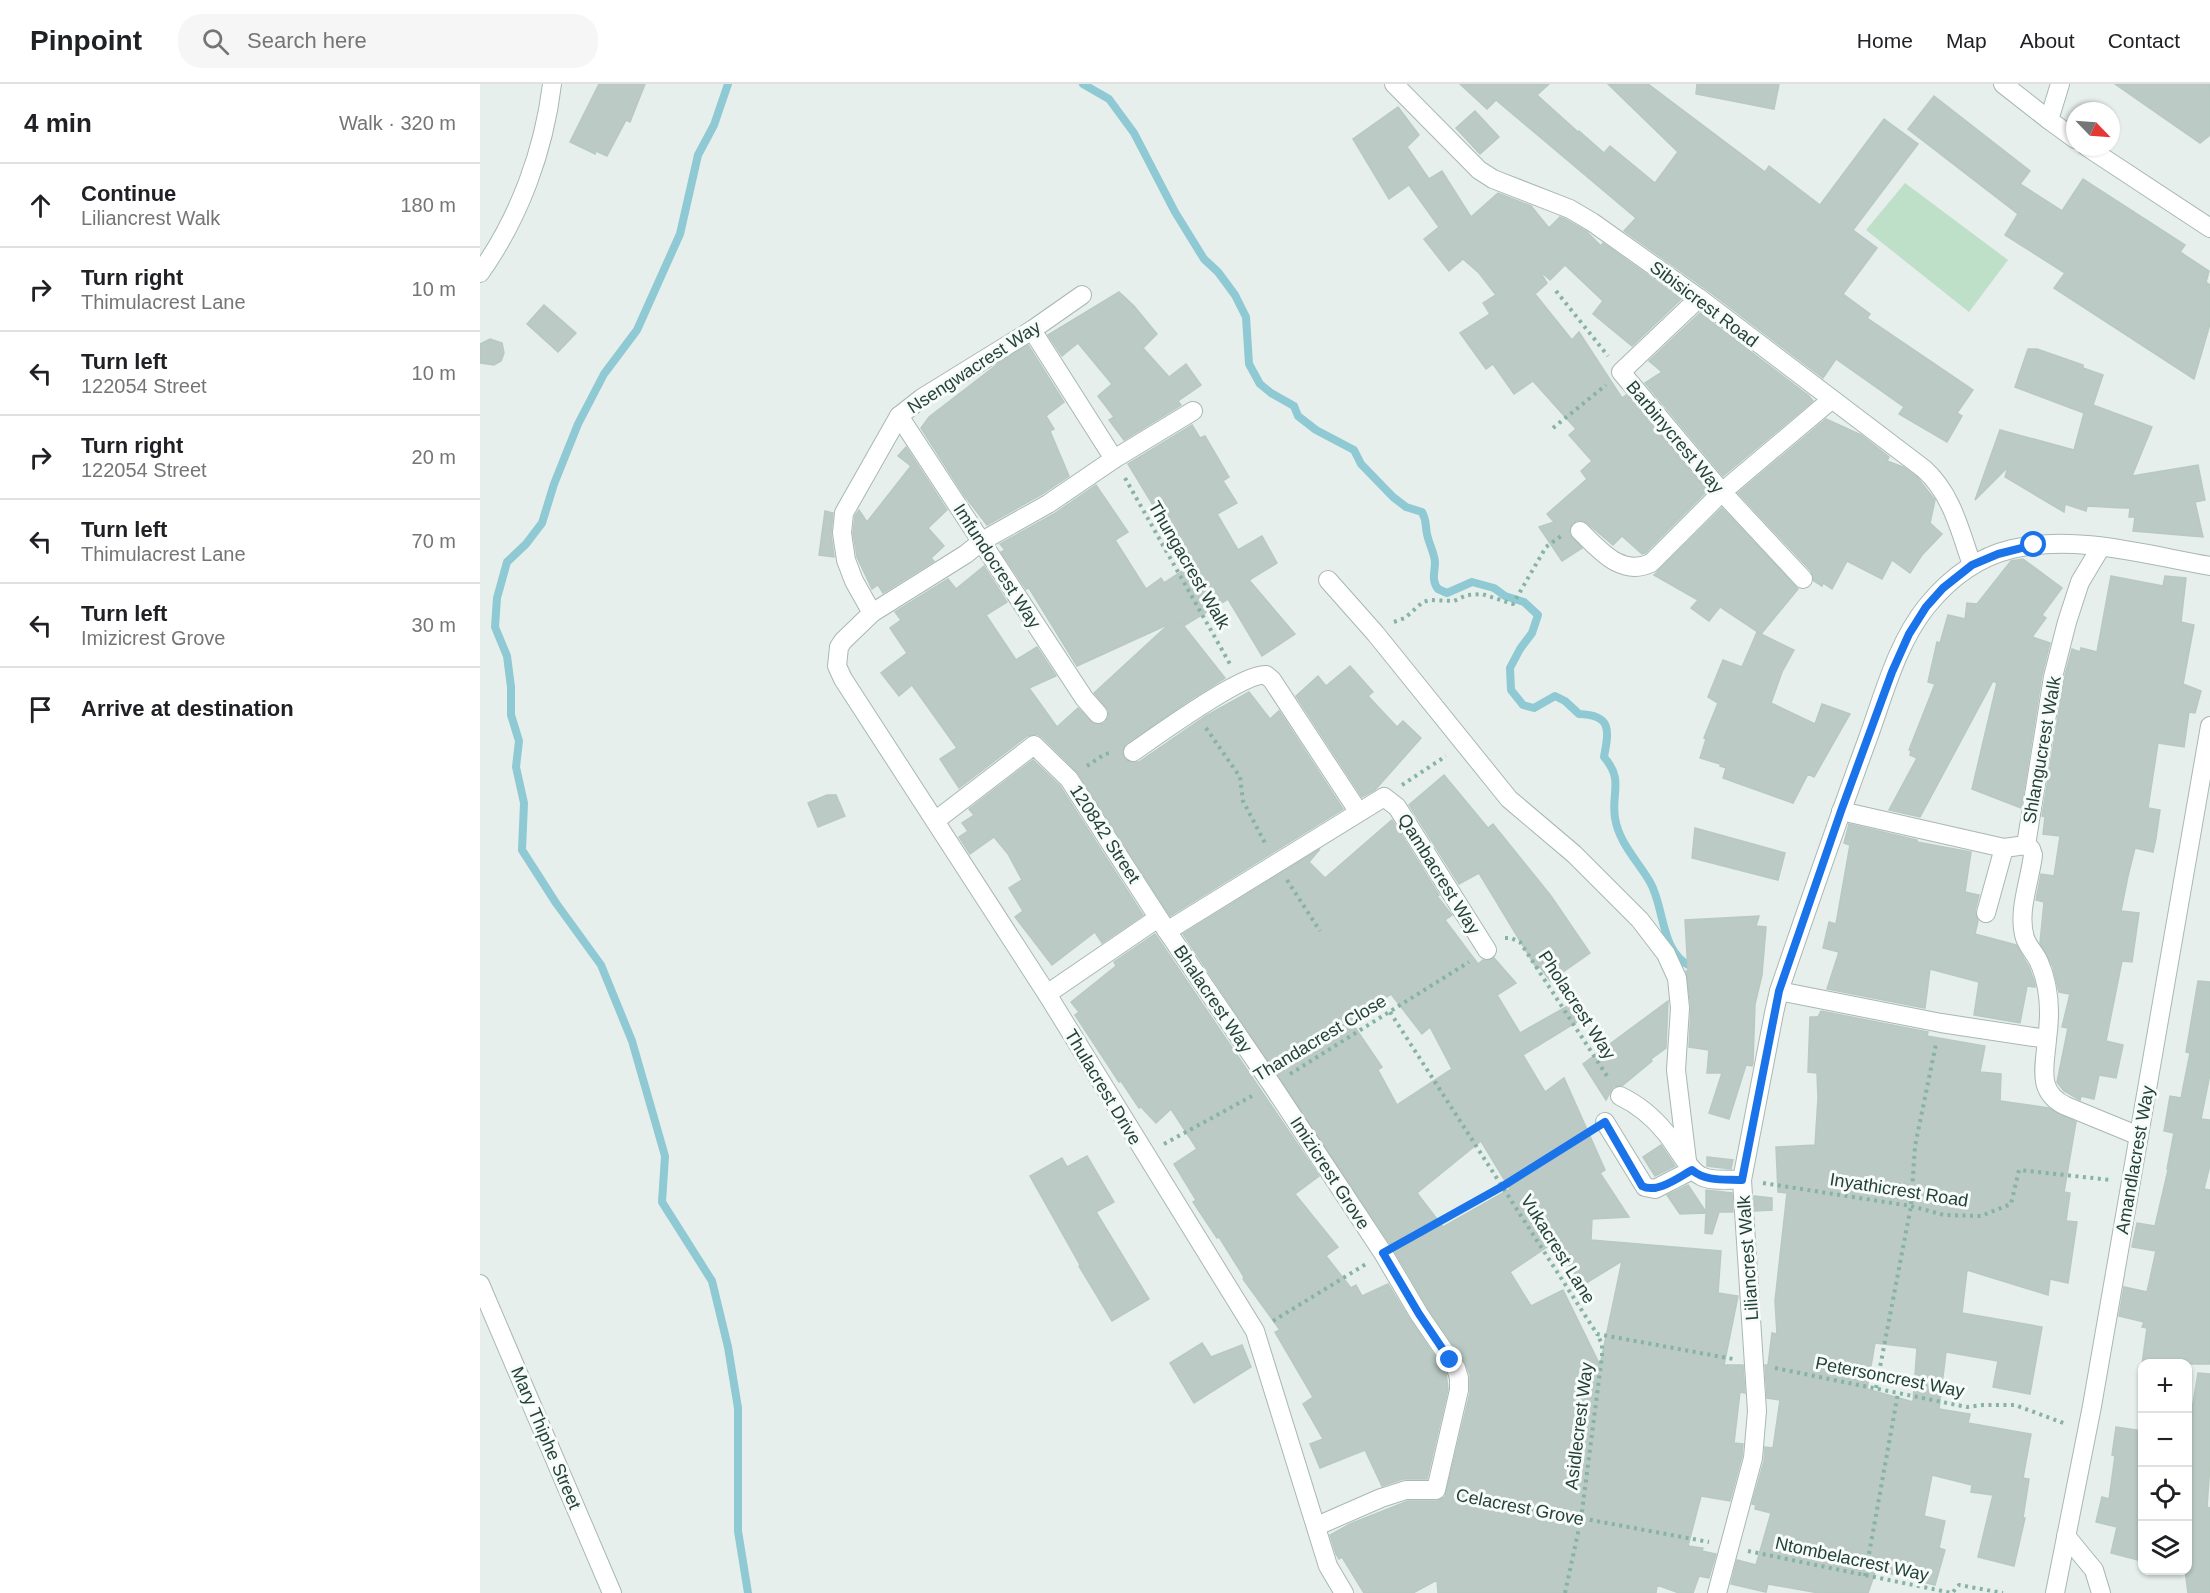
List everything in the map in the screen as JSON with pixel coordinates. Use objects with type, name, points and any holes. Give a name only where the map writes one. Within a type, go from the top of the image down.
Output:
[{"type":"street","points":[[480,273],[516,212],[536,160],[549,107],[552,84]]},
{"type":"street","name":"Sibisicrest Road","points":[[1394,84],[1479,170],[1493,179],[1570,208],[1699,298],[1934,478],[1950,503],[1972,565]]},
{"type":"street","points":[[2003,84],[2066,132]]},
{"type":"street","points":[[2049,120],[2060,84]]},
{"type":"street","points":[[2100,156],[2210,228]]},
{"type":"street","name":"Nsengwacrest Way","points":[[872,613],[854,581],[846,560],[842,533],[844,513],[899,416],[932,392],[1032,330],[1082,295]]},
{"type":"street","name":"Barbinycrest Way","points":[[1699,298],[1621,372],[1722,492],[1803,579]]},
{"type":"street","points":[[1032,330],[1114,459]]},
{"type":"street","points":[[1580,531],[1611,559],[1632,569],[1651,563],[1722,492],[1831,400]]},
{"type":"street","name":"Thulacrest Drive","points":[[1193,411],[872,613],[843,641],[837,656],[837,666],[843,679],[1047,994],[1256,1331],[1328,1566],[1344,1593]]},
{"type":"street","name":"Imfundocrest Way","points":[[899,416],[1077,689],[1098,714]]},
{"type":"street","name":"Liliancrest Walk","points":[[1716,1593],[1753,1458],[1757,1411],[1742,1180],[1779,991],[1841,811],[1892,672],[1909,634],[1926,607],[1943,588],[1972,565],[2005,551],[2054,543],[2101,547],[2210,566]]},
{"type":"street","name":"Shlangucrest Walk","points":[[1841,811],[2004,848],[2026,845],[2053,677],[2080,582],[2101,547]]},
{"type":"street","points":[[1328,580],[1375,633],[1509,799],[1574,854],[1640,920],[1666,954],[1677,978],[1680,1008],[1676,1070],[1690,1166]]},
{"type":"street","points":[[1133,752],[1194,710],[1241,683],[1262,675],[1272,680],[1358,812]]},
{"type":"street","name":"Amandlacrest Way","points":[[2055,1593],[2088,1427],[2210,726]]},
{"type":"street","name":"120842 Street","points":[[935,821],[1034,745],[1069,778],[1137,882],[1162,925]]},
{"type":"street","name":"Qambacrest Way","points":[[1358,812],[1384,797],[1397,807],[1487,950]]},
{"type":"street","name":"Bhalacrest Way","points":[[1272,1085],[1162,925],[1276,864],[1358,812]]},
{"type":"street","points":[[2026,845],[2031,849],[2033,855],[2023,914],[2025,937],[2038,959],[2049,993],[2050,1020],[2045,1086],[2048,1094],[2056,1101],[2139,1136]]},
{"type":"street","points":[[1986,913],[2004,848]]},
{"type":"street","points":[[1047,994],[1162,925]]},
{"type":"street","points":[[1779,991],[1948,1024],[2047,1039]]},
{"type":"street","name":"Imizicrest Grove","points":[[1272,1085],[1456,1368],[1459,1390],[1436,1490]]},
{"type":"street","points":[[1620,1096],[1640,1106],[1665,1132],[1699,1176],[1708,1179],[1742,1180]]},
{"type":"street","points":[[1605,1122],[1645,1187],[1655,1189],[1690,1166]]},
{"type":"street","name":"Mary Thiphe Street","points":[[480,1284],[612,1593]]},
{"type":"street","name":"Celacrest Grove","points":[[1317,1526],[1381,1498],[1406,1490],[1436,1490]]},
{"type":"street","points":[[2066,1536],[2094,1570],[2101,1593]]},
{"type":"path","points":[[1553,428],[1621,372],[1556,291]]},
{"type":"path","name":"Thungacrest Walk","points":[[1114,459],[1241,683]]},
{"type":"path","points":[[1375,633],[1405,618],[1423,602],[1430,600],[1454,601],[1467,595],[1482,594],[1513,604],[1546,547],[1558,537],[1574,529],[1580,531]]},
{"type":"path","points":[[1194,710],[1240,777],[1243,801],[1276,864],[1320,932]]},
{"type":"path","points":[[1384,797],[1453,751],[1466,747]]},
{"type":"path","points":[[1069,778],[1105,754],[1133,752]]},
{"type":"path","name":"Thandacrest Close","points":[[1145,1155],[1272,1085],[1506,938]]},
{"type":"path","name":"Pholacrest Way","points":[[1506,938],[1520,942],[1620,1096]]},
{"type":"path","name":"Vukacrest Lane","points":[[1390,1012],[1503,1186],[1572,1299],[1597,1334]]},
{"type":"path","points":[[1876,1388],[1911,1206],[1916,1146],[1948,1024]]},
{"type":"path","points":[[1256,1331],[1383,1253],[1503,1186],[1605,1122]]},
{"type":"path","name":"Inyathicrest Road","points":[[1742,1180],[1911,1206],[1944,1215],[1981,1216],[2011,1204],[2019,1170],[2131,1183]]},
{"type":"path","points":[[1597,1334],[1755,1364]]},
{"type":"path","name":"Asidlecrest Way","points":[[1565,1593],[1581,1519],[1602,1356],[1602,1344],[1597,1334]]},
{"type":"path","name":"Petersoncrest Way","points":[[1755,1364],[1967,1407],[2015,1405],[2062,1423],[2088,1427]]},
{"type":"path","points":[[1865,1576],[1898,1393]]},
{"type":"path","name":"Celacrest Grove","points":[[1436,1490],[1728,1547]]},
{"type":"path","name":"Ntombelacrest Way","points":[[1728,1547],[1952,1593],[1959,1585],[2003,1593]]},
{"type":"green space","points":[[1905,183],[2008,260],[1969,312],[1866,230]]},
{"type":"building","points":[[599,84],[645,84],[630,122],[626,120],[607,156],[596,151],[595,154],[570,142]]},
{"type":"building","points":[[1460,84],[1549,84],[1537,95],[1604,153],[1610,146],[1655,183],[1678,152],[1608,84],[1648,84],[1765,172],[1769,166],[1820,205],[1884,119],[1918,144],[1853,230],[1877,248],[1843,294],[1870,314],[1867,318],[1973,390],[1957,413],[1962,416],[1947,442],[1899,414],[1904,407],[1836,359],[1823,378],[1706,289],[1624,231],[1636,218],[1496,100],[1487,109]]},
{"type":"building","points":[[1697,84],[1779,84],[1774,109],[1696,94]]},
{"type":"building","points":[[2115,84],[2210,84],[2210,135],[2200,143]]},
{"type":"building","points":[[1934,96],[2030,171],[2020,184],[2062,211],[2083,179],[2185,245],[2180,252],[2209,271],[2206,282],[2210,285],[2210,324],[2194,379],[2054,288],[2065,273],[2005,235],[2018,214],[1908,129]]},
{"type":"building","points":[[1398,107],[1419,135],[1407,147],[1429,179],[1442,171],[1471,217],[1498,193],[1531,206],[1549,228],[1560,217],[1586,231],[1601,246],[1603,243],[1681,299],[1632,346],[1593,314],[1603,301],[1565,265],[1550,280],[1539,270],[1547,283],[1535,294],[1572,340],[1579,332],[1622,398],[1626,395],[1707,491],[1645,553],[1642,554],[1622,536],[1613,545],[1587,523],[1578,520],[1572,524],[1569,533],[1582,548],[1562,561],[1539,527],[1554,522],[1547,514],[1587,479],[1581,471],[1592,461],[1569,435],[1576,429],[1533,381],[1514,394],[1493,364],[1486,369],[1460,333],[1490,314],[1483,303],[1496,295],[1479,273],[1463,259],[1449,271],[1424,239],[1439,227],[1409,185],[1389,199],[1353,139]]},
{"type":"building","points":[[1475,111],[1499,137],[1480,154],[1456,128]]},
{"type":"building","points":[[1119,292],[1157,334],[1143,348],[1169,377],[1186,364],[1201,385],[1178,401],[1181,405],[1124,440],[1109,420],[1114,417],[1098,396],[1112,384],[1078,343],[1062,356],[1048,335]]},
{"type":"building","points":[[544,305],[576,333],[558,352],[527,324]]},
{"type":"building","points":[[1700,313],[1813,401],[1723,476],[1645,383],[1662,372],[1649,361]]},
{"type":"building","points":[[490,339],[502,343],[504,353],[501,361],[494,365],[480,363],[480,344]]},
{"type":"building","points":[[1028,345],[1064,402],[1046,416],[1054,429],[1050,431],[1069,476],[987,525],[964,495],[921,428],[929,417],[999,363]]},
{"type":"building","points":[[2028,349],[2037,349],[2083,365],[2083,368],[2103,375],[2093,405],[2152,427],[2132,476],[2198,465],[2205,500],[2195,502],[2203,537],[2133,531],[2135,517],[2129,517],[2130,508],[2124,508],[2125,504],[2122,508],[2087,506],[2086,511],[2065,504],[2064,512],[2005,477],[2008,467],[1975,500],[2000,430],[2074,450],[2084,413],[2015,387]]},
{"type":"building","points":[[1826,419],[1861,435],[1889,457],[1887,461],[1903,467],[1917,477],[1935,500],[1930,523],[1942,534],[1922,555],[1910,573],[1892,560],[1882,579],[1847,561],[1832,589],[1823,583],[1822,586],[1814,581],[1811,571],[1738,493]]},
{"type":"building","points":[[1192,425],[1200,438],[1205,436],[1229,477],[1223,481],[1237,503],[1217,514],[1238,550],[1262,536],[1277,563],[1249,580],[1295,634],[1262,656],[1228,599],[1185,625],[1179,620],[1225,678],[1127,743],[1123,748],[1124,758],[1129,762],[1139,762],[1206,716],[1249,692],[1270,719],[1279,711],[1343,809],[1170,916],[1078,773],[1042,737],[1037,734],[1027,736],[959,788],[940,759],[957,748],[912,685],[899,696],[881,673],[907,653],[890,628],[901,620],[895,612],[948,579],[956,589],[984,566],[1007,602],[986,615],[1016,660],[1037,647],[1056,676],[1029,688],[1057,727],[1078,708],[1094,724],[1105,723],[1109,711],[1094,693],[1169,624],[1077,666],[1029,588],[1026,589],[1001,552],[1005,550],[1000,544],[1054,514],[1096,485],[1128,532],[1115,540],[1146,589],[1161,578],[1164,583],[1190,566],[1128,464]]},
{"type":"building","points":[[906,447],[947,510],[928,528],[944,546],[931,558],[934,561],[883,593],[878,585],[872,589],[857,557],[853,533],[855,516],[859,510],[867,522],[911,466],[898,456]]},
{"type":"building","points":[[1722,508],[1798,589],[1761,634],[1794,650],[1782,672],[1771,703],[1815,724],[1822,704],[1850,714],[1814,777],[1808,774],[1793,803],[1723,778],[1726,768],[1700,758],[1706,739],[1704,738],[1718,703],[1708,697],[1723,660],[1742,667],[1757,632],[1759,633],[1720,607],[1709,621],[1691,608],[1698,600],[1654,575]]},
{"type":"building","points":[[825,511],[833,513],[831,534],[834,557],[819,555]]},
{"type":"building","points":[[2023,559],[2062,588],[2042,615],[2046,618],[2032,637],[2050,643],[2042,675],[2021,808],[1972,789],[1997,683],[1993,681],[1920,817],[1889,810],[1917,758],[1910,755],[1909,750],[1935,684],[1928,682],[1937,642],[1940,643],[1948,615],[1965,619],[1967,603],[1977,604],[2011,561]]},
{"type":"building","points":[[2111,576],[2163,586],[2165,576],[2186,578],[2181,622],[2194,625],[2183,684],[2201,691],[2195,713],[2189,712],[2184,747],[2158,743],[2148,808],[2160,810],[2153,852],[2135,848],[2128,876],[2121,911],[2139,913],[2132,962],[2122,961],[2106,1041],[2123,1045],[2116,1078],[2099,1075],[2094,1099],[2081,1096],[2080,1100],[2064,1091],[2057,1082],[2068,1028],[2062,1027],[2070,994],[2059,992],[2053,967],[2040,943],[2044,902],[2036,900],[2041,874],[2054,876],[2060,836],[2043,834],[2045,817],[2042,816],[2064,679],[2072,649],[2080,652],[2081,648],[2097,652]]},
{"type":"building","points":[[1350,666],[1373,692],[1368,696],[1397,727],[1403,721],[1421,738],[1375,790],[1362,797],[1296,696],[1318,676],[1326,686]]},
{"type":"building","points":[[1033,760],[1060,786],[1143,915],[1102,943],[1095,932],[1052,965],[1015,917],[1023,911],[1009,888],[1022,880],[1008,854],[994,837],[970,854],[959,837],[968,831],[962,823],[974,815],[969,809]]},
{"type":"building","points":[[1444,775],[1488,828],[1493,824],[1551,896],[1590,953],[1550,981],[1540,967],[1537,969],[1479,873],[1459,884],[1409,805]]},
{"type":"building","points":[[827,795],[836,795],[845,816],[818,827],[808,803]]},
{"type":"building","points":[[1392,820],[1439,895],[1437,896],[1452,915],[1445,920],[1478,964],[1483,960],[1488,961],[1494,958],[1516,983],[1497,995],[1520,1033],[1571,1004],[1580,1020],[1523,1055],[1545,1092],[1564,1078],[1605,1170],[1600,1173],[1629,1217],[1592,1219],[1591,1240],[1721,1251],[1718,1293],[1738,1296],[1724,1365],[1743,1365],[1745,1393],[1740,1392],[1734,1443],[1743,1444],[1730,1501],[1701,1496],[1688,1546],[1703,1548],[1702,1551],[1716,1554],[1709,1578],[1699,1576],[1693,1593],[1679,1593],[1657,1585],[1656,1593],[1438,1593],[1437,1580],[1413,1593],[1364,1593],[1342,1557],[1339,1559],[1336,1554],[1330,1535],[1350,1524],[1408,1501],[1437,1501],[1445,1497],[1470,1393],[1470,1375],[1465,1362],[1428,1308],[1392,1247],[1183,934],[1320,849],[1309,862],[1325,878]],"holes":[[[1391,994],[1422,1034],[1430,1027],[1452,1069],[1397,1105],[1378,1070],[1382,1067],[1352,1023],[1357,1019],[1356,1017]],[[1481,1141],[1510,1189],[1443,1227],[1417,1193]],[[1553,1243],[1583,1285],[1622,1261],[1600,1365],[1563,1290],[1531,1306],[1510,1272]]]},
{"type":"building","points":[[1849,824],[1917,840],[1917,842],[1971,852],[1965,892],[1979,895],[1975,911],[1978,921],[1975,934],[2016,945],[2029,967],[2035,984],[2035,987],[2027,986],[2020,1023],[1974,1015],[1979,982],[1930,969],[1925,1008],[1827,989],[1839,952],[1823,948],[1829,922],[1836,924],[1850,845],[1844,843]]},
{"type":"building","points":[[1695,828],[1785,853],[1778,880],[1692,858]]},
{"type":"building","points":[[1759,916],[1756,926],[1766,927],[1762,975],[1755,1004],[1753,1063],[1752,1066],[1746,1065],[1729,1119],[1709,1113],[1722,1073],[1707,1073],[1709,1050],[1689,1047],[1691,1007],[1686,971],[1688,971],[1685,920]]},
{"type":"building","points":[[1155,934],[1319,1176],[1295,1194],[1338,1247],[1326,1256],[1351,1288],[1356,1285],[1362,1296],[1388,1284],[1446,1373],[1448,1389],[1427,1479],[1403,1479],[1382,1486],[1365,1450],[1320,1468],[1310,1444],[1323,1439],[1303,1404],[1313,1397],[1275,1332],[1280,1330],[1243,1279],[1244,1277],[1219,1237],[1217,1238],[1193,1202],[1196,1200],[1174,1164],[1197,1149],[1171,1109],[1156,1123],[1141,1107],[1139,1108],[1075,1015],[1079,1012],[1071,1002],[1116,966],[1114,962]]},
{"type":"building","points":[[2198,981],[2210,982],[2210,1074],[2201,1119],[2210,1120],[2210,1165],[2204,1189],[2210,1190],[2210,1364],[2192,1364],[2192,1359],[2143,1359],[2147,1328],[2142,1327],[2144,1322],[2119,1316],[2124,1287],[2147,1292],[2156,1251],[2132,1247],[2137,1223],[2155,1226],[2174,1133],[2164,1131],[2170,1096],[2181,1098],[2190,1053],[2186,1052]]},
{"type":"building","points":[[1668,1001],[1666,1048],[1623,1085],[1613,1087],[1606,1100],[1583,1064]]},
{"type":"building","points":[[1821,1011],[1928,1032],[1927,1036],[1985,1046],[1980,1072],[2001,1074],[2000,1101],[2049,1108],[2076,1122],[2064,1192],[2070,1193],[2066,1221],[2077,1222],[2068,1283],[2050,1279],[2048,1295],[1967,1270],[1962,1313],[2042,1327],[2030,1394],[1993,1387],[1998,1361],[1946,1352],[1939,1409],[1970,1414],[1968,1423],[2031,1434],[2023,1478],[2029,1479],[2023,1518],[2025,1518],[2014,1566],[1978,1557],[1993,1495],[1971,1492],[1972,1485],[1932,1475],[1924,1516],[1945,1521],[1939,1548],[1945,1550],[1935,1585],[1876,1570],[1868,1593],[1819,1593],[1768,1584],[1766,1592],[1731,1584],[1737,1560],[1756,1565],[1771,1513],[1755,1509],[1756,1505],[1752,1504],[1764,1461],[1765,1447],[1773,1448],[1780,1400],[1767,1398],[1765,1365],[1768,1365],[1772,1333],[1777,1334],[1775,1301],[1787,1193],[1778,1192],[1776,1147],[1815,1145],[1817,1073],[1808,1072],[1810,1017],[1818,1017]],"holes":[[[1875,1343],[1917,1348],[1913,1402],[1867,1389]]]},
{"type":"building","points":[[1661,1145],[1675,1166],[1655,1176],[1643,1157]]},
{"type":"building","points":[[1087,1156],[1114,1202],[1096,1212],[1149,1299],[1112,1321],[1030,1176],[1062,1158],[1067,1167]]},
{"type":"building","points":[[1707,1157],[1733,1160],[1731,1169],[1707,1166]]},
{"type":"building","points":[[1688,1185],[1706,1212],[1706,1190],[1732,1193],[1733,1212],[1719,1212],[1712,1234],[1705,1233],[1706,1213],[1680,1214],[1667,1195]]},
{"type":"building","points":[[1754,1196],[1772,1198],[1772,1210],[1755,1211]]},
{"type":"building","points":[[1202,1343],[1211,1357],[1242,1345],[1251,1367],[1194,1403],[1170,1363]]},
{"type":"building","points":[[2198,1373],[2210,1374],[2210,1464],[2207,1507],[2210,1508],[2210,1593],[2188,1593],[2186,1575],[2192,1575],[2192,1410]]},
{"type":"building","points":[[2116,1427],[2138,1430],[2138,1560],[2111,1553],[2117,1527],[2096,1522],[2102,1497],[2109,1499],[2115,1456],[2112,1455]]},
{"type":"waterway","points":[[728,84],[714,125],[698,155],[680,234],[637,330],[604,374],[578,424],[554,484],[542,523],[526,544],[507,562],[497,598],[495,627],[507,656],[511,687],[511,715],[519,741],[516,767],[524,803],[522,850],[556,903],[601,965],[632,1041],[665,1156],[662,1202],[712,1281],[728,1347],[738,1408],[738,1531],[748,1593]]},
{"type":"waterway","points":[[1083,84],[1109,99],[1134,133],[1175,212],[1204,259],[1218,272],[1235,295],[1246,317],[1249,364],[1260,384],[1294,406],[1298,416],[1316,430],[1354,450],[1361,464],[1393,497],[1406,507],[1422,512],[1435,562],[1434,579],[1438,589],[1447,593],[1472,582],[1494,588],[1505,596],[1524,602],[1538,615],[1532,633],[1510,668],[1511,690],[1523,705],[1534,708],[1555,696],[1565,701],[1579,714],[1598,717],[1603,721],[1607,732],[1604,757],[1614,773],[1616,786],[1614,809],[1620,835],[1655,892],[1664,928],[1673,950],[1690,966],[1697,962]]},
{"type":"route","points":[[1450,1360],[1419,1314],[1383,1253],[1503,1186],[1605,1122],[1642,1186],[1647,1189],[1655,1189],[1692,1170],[1708,1179],[1742,1180],[1779,991],[1841,811],[1892,672],[1909,634],[1926,607],[1943,588],[1972,565],[2012,549],[2034,545]]}]
